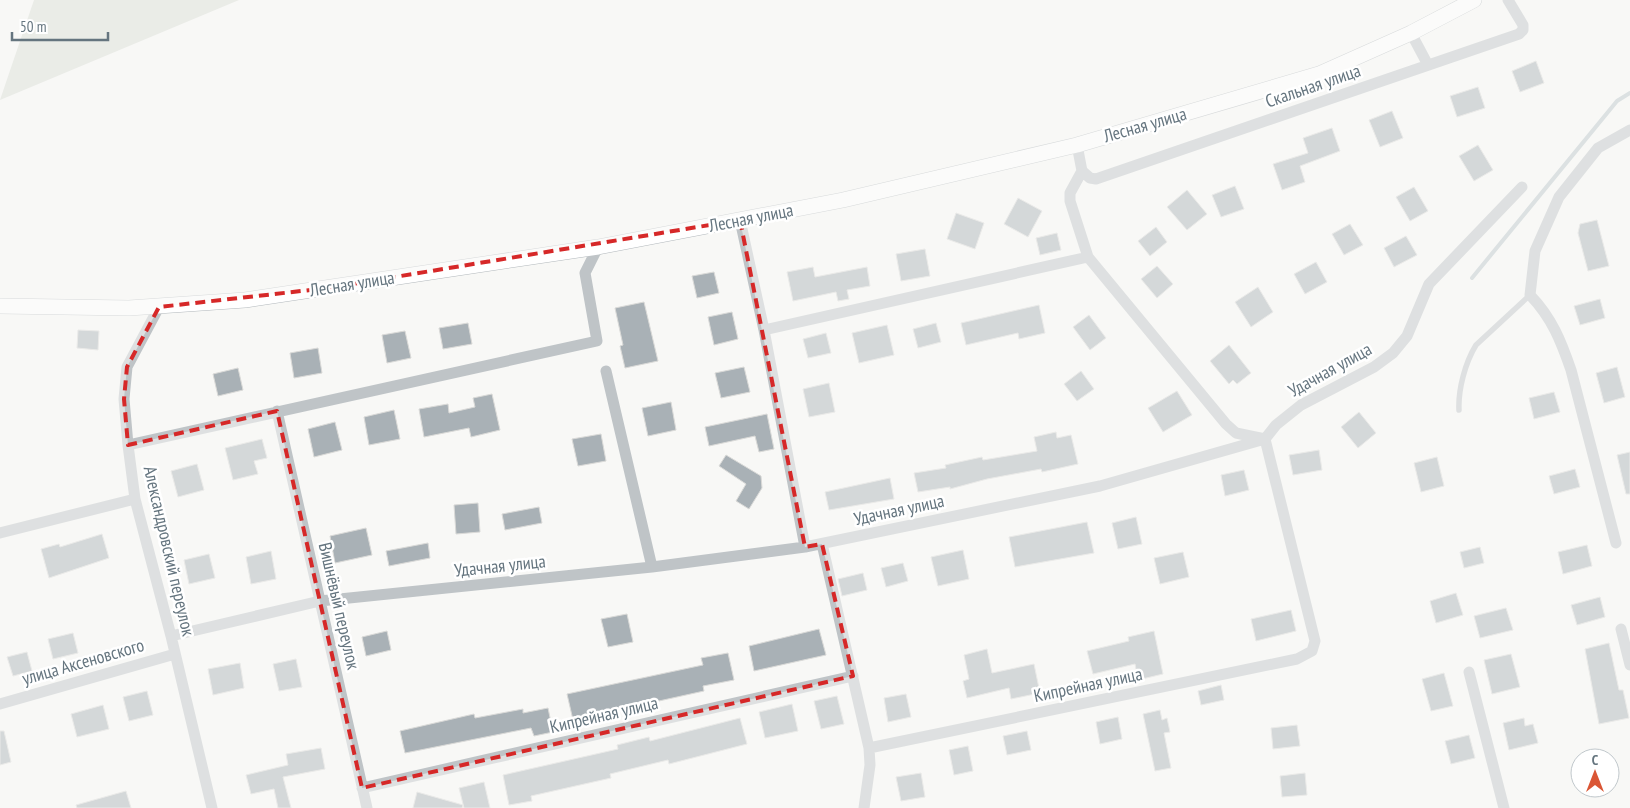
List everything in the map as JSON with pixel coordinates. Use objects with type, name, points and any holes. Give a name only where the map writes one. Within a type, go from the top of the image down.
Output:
[{"type":"main road","name":"Лесная улица","points":[[0,306],[159,307],[246,300],[598,246],[844,200],[1076,145],[1319,74],[1411,33],[1474,0]]},
{"type":"street","name":"Скальная улица","points":[[1082,171],[1090,178],[1096,179],[1519,34],[1523,30],[1523,25],[1508,0]]},
{"type":"street","points":[[1411,33],[1428,65]]},
{"type":"street","points":[[1616,542],[1565,352],[1546,311],[1530,295],[1534,252],[1559,197],[1598,148],[1630,130]]},
{"type":"street","points":[[1076,145],[1082,171],[1070,193],[1070,201],[1088,257],[1226,424],[1236,433],[1266,439]]},
{"type":"street","name":"Удачная улица","points":[[171,636],[320,601],[652,567],[822,544],[1100,486],[1266,439],[1276,425],[1301,405],[1374,367],[1394,353],[1407,336],[1429,284],[1522,188]]},
{"type":"street","points":[[740,220],[764,330],[805,547]]},
{"type":"street","points":[[128,445],[597,340],[584,274],[598,246]]},
{"type":"street","points":[[764,330],[1088,257]]},
{"type":"street","name":"Александровский переулок","points":[[159,307],[127,367],[124,399],[128,445],[135,499],[171,636],[212,808]]},
{"type":"street","points":[[606,371],[652,567]]},
{"type":"street","name":"Вишнёвый переулок","points":[[278,411],[367,808]]},
{"type":"street","name":"Кипрейная улица","points":[[869,748],[1297,659],[1312,651],[1315,641],[1266,439]]},
{"type":"street","points":[[0,533],[135,499]]},
{"type":"street","points":[[822,544],[869,748],[870,765],[864,808]]},
{"type":"street","points":[[1621,629],[1630,665]]},
{"type":"street","name":"улица Аксеновского","points":[[0,704],[175,654]]},
{"type":"street","points":[[1468,672],[1504,808]]},
{"type":"street","name":"Кипрейная улица","points":[[362,788],[853,676]]},
{"type":"lane","points":[[1459,410],[1458,398],[1472,352],[1476,345],[1530,295]]},
{"type":"highlighted area","points":[[740,220],[805,547],[822,544],[853,676],[362,788],[277,411],[128,445],[124,399],[127,367],[159,307],[328,288]]},
{"type":"shaded area","points":[[34,0],[239,0],[0,100]]},
{"type":"building","points":[[1536,61],[1544,83],[1520,92],[1512,71]]},
{"type":"building","points":[[1478,87],[1485,108],[1457,117],[1450,96]]},
{"type":"building","points":[[1392,111],[1403,138],[1380,147],[1369,120]]},
{"type":"building","points":[[1332,128],[1340,151],[1300,166],[1305,182],[1282,190],[1273,164],[1308,153],[1303,138]]},
{"type":"building","points":[[1478,145],[1493,170],[1474,181],[1459,156]]},
{"type":"building","points":[[1235,186],[1244,209],[1221,217],[1212,195]]},
{"type":"building","points":[[1414,187],[1428,211],[1410,221],[1396,197]]},
{"type":"building","points":[[1187,190],[1207,214],[1187,230],[1167,207]]},
{"type":"building","points":[[1018,198],[1042,211],[1028,237],[1004,224]]},
{"type":"building","points":[[956,213],[984,223],[975,249],[947,239]]},
{"type":"building","points":[[1597,220],[1609,266],[1588,271],[1578,233],[1580,224]]},
{"type":"building","points":[[1350,224],[1363,245],[1344,255],[1332,234]]},
{"type":"building","points":[[1156,227],[1167,242],[1150,256],[1138,241]]},
{"type":"building","points":[[1057,233],[1061,250],[1040,255],[1036,238]]},
{"type":"building","points":[[1406,236],[1417,255],[1394,267],[1384,248]]},
{"type":"building","points":[[925,249],[930,276],[901,281],[896,254]]},
{"type":"building","points":[[1316,262],[1327,282],[1305,294],[1294,274]]},
{"type":"building","points":[[1157,266],[1173,284],[1157,298],[1141,279]]},
{"type":"building","points":[[813,267],[815,277],[867,267],[870,286],[847,290],[849,299],[838,301],[836,292],[793,301],[787,272]]},
{"type":"building","points":[[714,272],[719,293],[697,298],[692,276]]},
{"type":"building","points":[[1258,287],[1273,312],[1251,327],[1235,302]]},
{"type":"building","points":[[1600,299],[1605,318],[1580,325],[1574,306]]},
{"type":"building","points":[[644,302],[658,361],[625,368],[620,346],[623,345],[615,308]]},
{"type":"building","points":[[1039,305],[1045,333],[1019,339],[1018,333],[966,345],[961,323]]},
{"type":"building","points":[[732,312],[738,339],[714,345],[708,317]]},
{"type":"building","points":[[1089,315],[1106,338],[1090,350],[1073,327]]},
{"type":"building","points":[[468,323],[472,344],[443,349],[439,328]]},
{"type":"building","points":[[936,323],[941,342],[918,348],[913,329]]},
{"type":"building","points":[[887,325],[894,355],[859,363],[852,333]]},
{"type":"building","points":[[78,330],[99,331],[98,350],[77,348]]},
{"type":"building","points":[[405,331],[411,358],[387,363],[382,335]]},
{"type":"building","points":[[826,333],[831,353],[808,358],[803,339]]},
{"type":"building","points":[[1229,345],[1251,373],[1237,384],[1233,380],[1229,384],[1210,361]]},
{"type":"building","points":[[318,348],[322,373],[294,378],[290,353]]},
{"type":"building","points":[[744,367],[750,392],[721,398],[715,373]]},
{"type":"building","points":[[1617,367],[1625,397],[1604,403],[1596,373]]},
{"type":"building","points":[[238,368],[243,390],[218,396],[213,374]]},
{"type":"building","points":[[1081,371],[1094,389],[1077,401],[1064,384]]},
{"type":"building","points":[[829,383],[835,412],[809,417],[803,389]]},
{"type":"building","points":[[1177,391],[1192,415],[1163,432],[1148,408]]},
{"type":"building","points":[[1554,392],[1560,412],[1534,419],[1529,398]]},
{"type":"building","points":[[492,394],[500,430],[471,437],[469,428],[424,437],[419,409],[448,404],[449,413],[475,407],[473,398]]},
{"type":"building","points":[[671,402],[676,430],[648,436],[642,408]]},
{"type":"building","points":[[394,410],[400,439],[369,445],[364,417]]},
{"type":"building","points":[[1359,412],[1376,433],[1358,448],[1341,427]]},
{"type":"building","points":[[767,414],[774,449],[759,452],[755,436],[709,446],[705,427]]},
{"type":"building","points":[[335,422],[342,450],[314,457],[308,429]]},
{"type":"building","points":[[1056,432],[1057,438],[1071,435],[1078,464],[1042,472],[1041,469],[987,479],[950,489],[950,487],[918,492],[914,473],[946,468],[945,465],[982,457],[983,460],[1037,451],[1034,437]]},
{"type":"building","points":[[601,434],[606,461],[578,466],[572,439]]},
{"type":"building","points":[[262,439],[267,458],[254,461],[258,474],[233,480],[225,448]]},
{"type":"building","points":[[1319,450],[1322,470],[1293,475],[1289,455]]},
{"type":"building","points":[[1630,452],[1630,494],[1626,494],[1617,455]]},
{"type":"building","points":[[726,455],[761,476],[762,488],[749,509],[736,501],[746,484],[719,466]]},
{"type":"building","points":[[1437,457],[1444,486],[1421,492],[1414,463]]},
{"type":"building","points":[[197,464],[204,490],[178,497],[171,471]]},
{"type":"building","points":[[1575,469],[1580,487],[1554,494],[1549,476]]},
{"type":"building","points":[[1244,470],[1249,490],[1225,496],[1221,475]]},
{"type":"building","points":[[890,478],[894,499],[829,510],[825,492]]},
{"type":"building","points":[[478,503],[480,532],[456,534],[454,505]]},
{"type":"building","points":[[539,507],[542,523],[505,530],[502,514]]},
{"type":"building","points":[[1136,517],[1142,544],[1118,549],[1112,523]]},
{"type":"building","points":[[1087,522],[1094,553],[1015,567],[1009,537]]},
{"type":"building","points":[[366,528],[372,555],[335,563],[330,536]]},
{"type":"building","points":[[102,534],[109,558],[49,578],[41,549],[59,544],[60,547]]},
{"type":"building","points":[[428,543],[430,558],[389,566],[386,551]]},
{"type":"building","points":[[1587,545],[1592,566],[1563,574],[1558,552]]},
{"type":"building","points":[[1480,547],[1484,563],[1464,568],[1460,552]]},
{"type":"building","points":[[963,550],[969,579],[938,586],[931,557]]},
{"type":"building","points":[[271,551],[276,579],[251,584],[246,557]]},
{"type":"building","points":[[1183,552],[1189,577],[1160,584],[1154,558]]},
{"type":"building","points":[[209,554],[215,578],[189,584],[184,560]]},
{"type":"building","points":[[903,563],[908,581],[886,587],[881,568]]},
{"type":"building","points":[[863,573],[867,590],[842,596],[838,579]]},
{"type":"building","points":[[1456,593],[1463,615],[1436,623],[1430,601]]},
{"type":"building","points":[[1600,597],[1605,617],[1577,625],[1571,605]]},
{"type":"building","points":[[1506,608],[1513,630],[1480,638],[1474,616]]},
{"type":"building","points":[[1291,610],[1296,631],[1256,641],[1251,619]]},
{"type":"building","points":[[627,614],[633,642],[608,647],[601,619]]},
{"type":"building","points":[[819,629],[826,655],[754,671],[749,646]]},
{"type":"building","points":[[387,631],[391,650],[366,656],[362,637]]},
{"type":"building","points":[[1154,631],[1163,674],[1138,680],[1135,664],[1093,674],[1087,651],[1129,641],[1128,637]]},
{"type":"building","points":[[73,633],[78,653],[53,659],[48,639]]},
{"type":"building","points":[[1609,643],[1619,690],[1623,690],[1629,718],[1599,724],[1585,649]]},
{"type":"building","points":[[987,649],[992,673],[1034,664],[1040,693],[1011,699],[1009,688],[967,698],[963,681],[969,679],[964,655]]},
{"type":"building","points":[[27,652],[32,671],[13,676],[7,657]]},
{"type":"building","points":[[728,653],[734,680],[703,686],[704,691],[573,720],[567,694],[703,665],[701,658]]},
{"type":"building","points":[[1511,654],[1520,687],[1492,694],[1484,660]]},
{"type":"building","points":[[296,659],[302,687],[279,691],[273,664]]},
{"type":"building","points":[[240,663],[244,688],[213,695],[208,669]]},
{"type":"building","points":[[1444,673],[1453,706],[1431,711],[1422,679]]},
{"type":"building","points":[[1221,685],[1224,700],[1201,705],[1198,691]]},
{"type":"building","points":[[147,691],[153,715],[129,721],[123,697]]},
{"type":"building","points":[[906,694],[911,717],[888,722],[884,698]]},
{"type":"building","points":[[837,696],[844,724],[821,729],[814,701]]},
{"type":"building","points":[[792,704],[798,731],[765,738],[759,712]]},
{"type":"building","points":[[103,705],[109,729],[77,737],[71,714]]},
{"type":"building","points":[[548,708],[553,732],[534,736],[531,728],[405,753],[400,731],[474,714],[475,718],[523,709],[523,713]]},
{"type":"building","points":[[1160,710],[1162,720],[1167,718],[1170,732],[1164,733],[1171,768],[1155,771],[1143,714]]},
{"type":"building","points":[[1118,717],[1122,739],[1100,744],[1096,722]]},
{"type":"building","points":[[740,718],[747,744],[669,764],[668,760],[610,774],[611,778],[531,796],[532,801],[509,805],[503,775],[618,749],[617,745],[649,737],[650,741]]},
{"type":"building","points":[[1524,718],[1525,726],[1533,724],[1538,743],[1509,750],[1503,723]]},
{"type":"building","points":[[1297,725],[1300,746],[1273,749],[1271,728]]},
{"type":"building","points":[[0,731],[4,731],[11,762],[0,765]]},
{"type":"building","points":[[1027,731],[1031,750],[1007,755],[1003,736]]},
{"type":"building","points":[[1469,735],[1475,758],[1451,764],[1445,741]]},
{"type":"building","points":[[968,746],[973,771],[954,775],[949,750]]},
{"type":"building","points":[[321,748],[325,769],[283,777],[291,808],[278,808],[274,789],[251,794],[246,775],[288,765],[286,754]]},
{"type":"building","points":[[921,773],[925,797],[901,801],[896,777]]},
{"type":"building","points":[[1305,773],[1307,795],[1282,797],[1280,776]]},
{"type":"building","points":[[484,782],[490,808],[464,808],[459,788]]},
{"type":"building","points":[[126,791],[131,808],[77,808],[76,805]]},
{"type":"building","points":[[417,792],[463,805],[462,808],[413,808]]},
{"type":"waterway","points":[[1472,278],[1617,101],[1630,93]]}]
